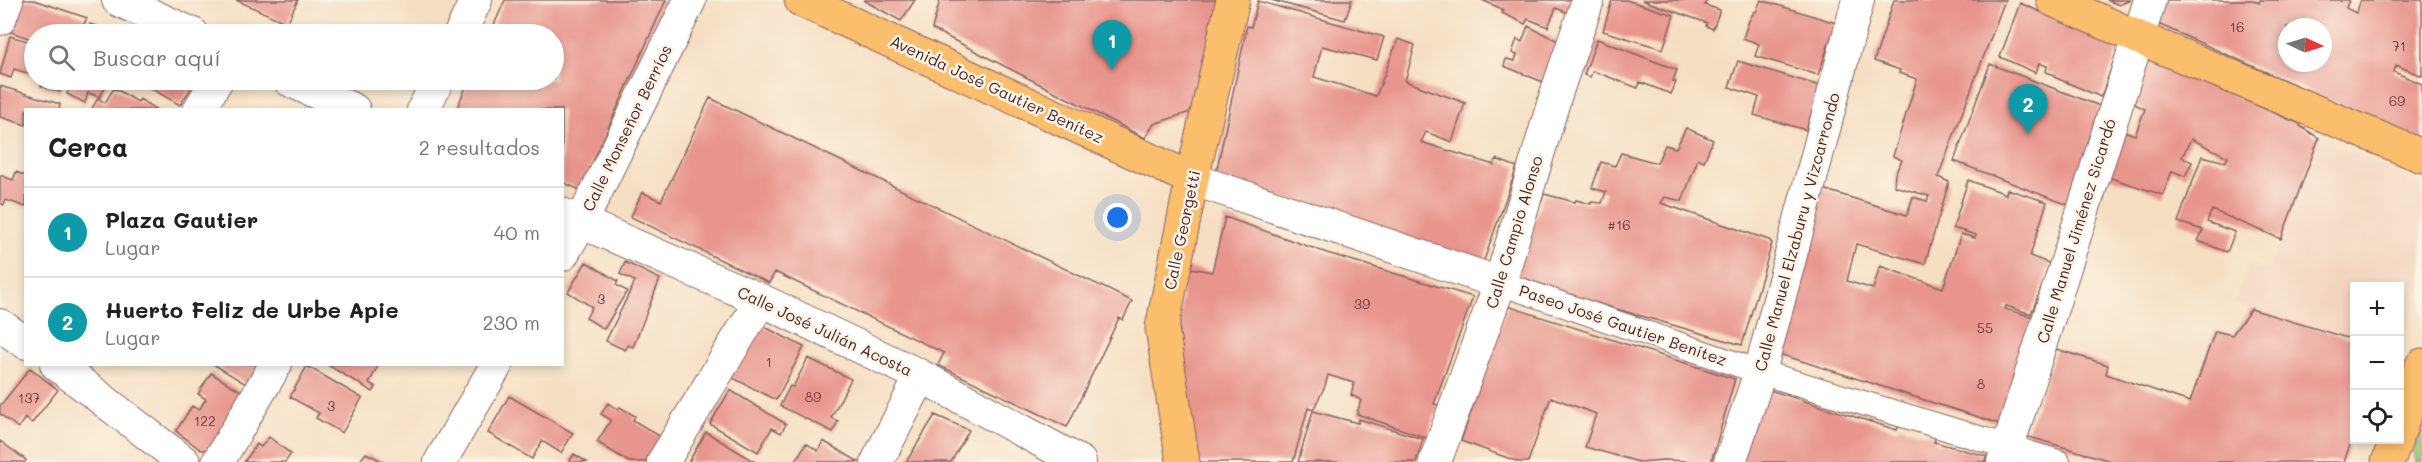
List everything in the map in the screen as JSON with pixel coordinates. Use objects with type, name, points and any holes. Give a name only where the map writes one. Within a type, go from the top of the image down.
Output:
[{"type":"main road","name":"Avenida José Gautier Benítez","points":[[801,0],[1192,179]]},
{"type":"main road","name":"Calle Georgetti","points":[[1183,462],[1162,328],[1192,179],[1233,0]]},
{"type":"main road","points":[[2053,0],[2422,156]]},
{"type":"main road","points":[[2404,417],[2422,365]]},
{"type":"main road","points":[[2388,462],[2395,444]]},
{"type":"street","points":[[0,19],[7,0]]},
{"type":"street","points":[[118,0],[170,24]]},
{"type":"street","points":[[465,24],[476,0]]},
{"type":"street","name":"Calle Monseñor Berríos","points":[[564,248],[572,219],[690,0]]},
{"type":"street","name":"Calle Campio Alonso","points":[[1435,462],[1500,284],[1556,94],[1588,0]]},
{"type":"street","name":"Calle Manuel Elzaburu y Vizcarrondo","points":[[1730,462],[1760,372],[1858,0]]},
{"type":"street","name":"Calle Manuel Jiménez Sicardó","points":[[2006,454],[2150,0]]},
{"type":"street","points":[[200,108],[211,90]]},
{"type":"street","points":[[311,90],[350,108]]},
{"type":"street","points":[[424,108],[433,90]]},
{"type":"street","name":"Paseo José Gautier Benítez","points":[[1192,179],[2006,454],[2058,462]]},
{"type":"street","name":"Calle José Julián Acosta","points":[[572,219],[761,300],[921,376],[1080,462]]},
{"type":"street","points":[[663,462],[761,300]]},
{"type":"street","points":[[0,325],[24,342]]},
{"type":"street","points":[[59,366],[184,462]]},
{"type":"street","points":[[218,462],[275,366]]},
{"type":"street","points":[[440,462],[496,366]]},
{"type":"street","points":[[877,462],[921,376]]},
{"type":"shaded area","points":[[2319,138],[2422,186],[2422,286],[2404,337],[2404,282],[2350,282],[2350,339],[2234,303],[2248,266],[2269,271]]},
{"type":"green space","points":[[2422,427],[2422,462],[2416,462],[2415,448]]},
{"type":"building","points":[[19,0],[34,0],[87,18],[84,24],[24,24],[24,37],[8,31]]},
{"type":"building","points":[[236,0],[298,0],[287,23]]},
{"type":"building","points":[[505,0],[666,0],[580,190],[564,183],[564,108],[457,108],[465,90],[564,90],[564,24],[494,24]]},
{"type":"building","points":[[863,0],[915,0],[901,21]]},
{"type":"building","points":[[940,0],[1228,0],[1196,110],[1154,124],[1145,138],[932,29]]},
{"type":"building","points":[[1271,0],[1352,0],[1345,20]]},
{"type":"building","points":[[1482,0],[1575,0],[1570,14],[1556,8],[1548,27],[1528,19],[1525,24],[1502,13],[1504,10]]},
{"type":"building","points":[[1612,0],[1626,0],[1674,15],[1663,49],[1603,31]]},
{"type":"building","points":[[1642,0],[1707,0],[1705,5],[1720,10],[1713,29],[1706,26],[1707,23]]},
{"type":"building","points":[[1761,0],[1836,23],[1818,75],[1755,56],[1759,44],[1743,38],[1749,21]]},
{"type":"building","points":[[1894,0],[2005,0],[1938,177],[1949,182],[1925,264],[1856,244],[1847,281],[1873,289],[1880,266],[1943,288],[1961,234],[1975,238],[1976,235],[1953,228],[1968,180],[2006,194],[2007,189],[2047,202],[2030,256],[2051,264],[2031,314],[2006,306],[2005,309],[2033,317],[2000,424],[1773,352],[1823,189],[1907,215],[1913,197],[1927,201],[1929,196],[1894,186],[1895,174],[1902,160],[1893,156],[1917,79],[1874,61]]},
{"type":"building","points":[[2107,0],[2131,0],[2119,5]]},
{"type":"building","points":[[2166,0],[2253,0],[2259,3],[2260,0],[2349,0],[2346,8],[2356,13],[2361,0],[2422,0],[2422,76],[2396,65],[2394,72],[2422,84],[2422,141],[2158,24]]},
{"type":"building","points":[[1258,1],[1384,37],[1377,60],[1322,46],[1314,77],[1376,96],[1398,39],[1415,45],[1405,81],[1465,103],[1452,142],[1426,132],[1421,142],[1494,165],[1496,159],[1517,167],[1483,263],[1215,178],[1247,26],[1251,27]]},
{"type":"building","points":[[2020,3],[2119,46],[2101,97],[2054,77],[2055,75],[2046,72],[2047,66],[2039,63],[2036,73],[2000,57]]},
{"type":"building","points":[[1528,26],[1558,41],[1543,82],[1504,66],[1506,59],[1515,61],[1517,55],[1512,53],[1517,39],[1522,42]]},
{"type":"building","points":[[10,36],[24,40],[24,72],[14,69],[11,78],[0,74]]},
{"type":"building","points":[[1597,39],[1677,70],[1673,81],[1676,82],[1671,94],[1640,82],[1638,88],[1593,71],[1590,77],[1584,75]]},
{"type":"building","points":[[2144,56],[2300,124],[2319,138],[2281,239],[2212,210],[2207,222],[2235,232],[2227,252],[2198,241],[2203,230],[2178,222],[2202,156],[2225,162],[2228,157],[2191,139],[2182,157],[2192,162],[2185,176],[2172,171],[2163,195],[2108,177],[2124,131],[2135,135],[2145,109],[2131,102]]},
{"type":"building","points":[[1738,61],[1820,86],[1806,130],[1754,115],[1759,97],[1729,87]]},
{"type":"building","points":[[1990,64],[2100,106],[2071,206],[1954,161]]},
{"type":"building","points":[[0,86],[60,104],[59,108],[24,108],[24,124],[0,117]]},
{"type":"building","points":[[68,90],[104,90],[100,97],[88,93],[85,103],[67,94]]},
{"type":"building","points":[[113,90],[117,90],[138,102],[140,99],[154,108],[92,108],[98,98],[105,103]]},
{"type":"building","points":[[154,90],[190,90],[180,105]]},
{"type":"building","points":[[710,98],[1132,301],[1123,320],[1119,318],[1067,427],[938,365],[944,353],[775,272],[769,283],[631,217],[642,192],[661,201]]},
{"type":"building","points":[[1686,128],[1713,140],[1704,161],[1698,159],[1682,201],[1665,197],[1661,203],[1769,240],[1772,243],[1742,345],[1513,279],[1544,194],[1575,202],[1576,200],[1591,204],[1591,202],[1602,203],[1606,192],[1592,188],[1601,162],[1615,166],[1621,153],[1657,163],[1665,145],[1676,148]]},
{"type":"building","points":[[16,172],[24,175],[24,206],[6,200],[4,205],[0,203],[0,175],[13,180]]},
{"type":"building","points":[[1225,217],[1327,253],[1473,297],[1434,404],[1439,405],[1427,438],[1357,414],[1361,400],[1351,395],[1354,383],[1328,375],[1313,410],[1308,408],[1293,462],[1196,462],[1179,326],[1185,267],[1212,272]]},
{"type":"building","points":[[586,262],[618,281],[616,285],[627,291],[604,329],[586,318],[592,307],[568,292]]},
{"type":"building","points":[[625,262],[660,279],[633,347],[628,345],[625,350],[606,341],[635,281],[620,274]]},
{"type":"building","points":[[1507,306],[1735,379],[1711,462],[1663,460],[1639,462],[1585,447],[1596,414],[1551,397],[1528,462],[1519,462],[1461,441]]},
{"type":"building","points":[[2251,309],[2350,339],[2350,444],[2344,462],[2114,462],[2026,436],[2056,349],[2108,365],[2106,374],[2190,402],[2215,331],[2232,335]]},
{"type":"building","points":[[763,326],[804,347],[776,400],[731,377]]},
{"type":"building","points":[[808,358],[851,379],[831,418],[838,421],[833,432],[780,406]]},
{"type":"building","points":[[216,366],[261,366],[249,386]]},
{"type":"building","points":[[307,366],[362,398],[342,433],[316,418],[319,413],[290,397]]},
{"type":"building","points":[[329,366],[378,366],[369,383],[376,387],[373,392]]},
{"type":"building","points":[[30,368],[58,390],[32,423],[25,418],[18,428],[0,414],[0,406]]},
{"type":"building","points":[[211,373],[244,393],[212,449],[201,450],[176,431],[192,406],[199,410],[206,399],[198,394]]},
{"type":"building","points":[[1760,387],[1897,430],[1899,426],[1936,437],[1934,442],[1986,456],[1985,462],[1740,462]]},
{"type":"building","points":[[730,390],[786,424],[781,433],[772,428],[758,452],[710,424]]},
{"type":"building","points":[[509,396],[573,433],[561,453],[542,441],[532,459],[488,433]]},
{"type":"building","points":[[608,403],[618,410],[620,407],[635,416],[633,420],[661,437],[645,462],[629,462],[597,442],[611,420],[601,414]]},
{"type":"building","points":[[1313,411],[1358,423],[1359,419],[1423,439],[1416,462],[1298,462]]},
{"type":"building","points":[[935,415],[969,430],[951,462],[906,462]]},
{"type":"building","points":[[706,432],[755,462],[689,461]]},
{"type":"building","points":[[269,437],[291,454],[285,462],[244,462],[257,444],[261,447]]},
{"type":"building","points":[[0,441],[26,460],[25,462],[0,462]]},
{"type":"building","points":[[823,441],[859,462],[795,462],[806,443],[818,451]]},
{"type":"building","points":[[366,453],[384,462],[359,462]]},
{"type":"building","points":[[574,454],[587,462],[569,462]]},
{"type":"place","name":"Plaza Gautier","points":[[1112,70]]},
{"type":"place","name":"Huerto Feliz de Urbe Apie","points":[[2028,134]]}]
